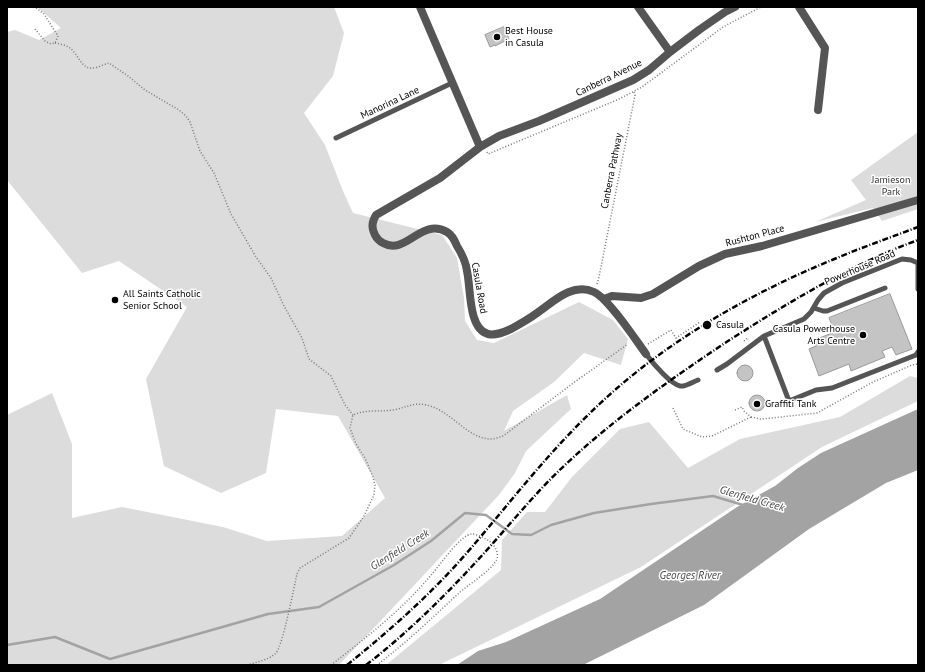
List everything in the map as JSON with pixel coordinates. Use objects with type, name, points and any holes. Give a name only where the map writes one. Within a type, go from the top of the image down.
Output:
[{"type":"street","points":[[420,7],[480,147]]},
{"type":"street","points":[[638,7],[670,52]]},
{"type":"street","name":"Canberra Avenue","points":[[480,147],[499,136],[539,121],[633,80],[649,70],[699,30],[735,7]]},
{"type":"street","points":[[799,7],[825,48],[818,110]]},
{"type":"street","name":"Casula Road","points":[[480,147],[440,178],[376,215],[373,220],[372,227],[376,237],[381,242],[391,246],[400,244],[425,230],[432,228],[439,228],[451,234],[466,264],[474,320],[478,327],[488,334],[501,334],[514,328],[537,314],[565,293],[583,289],[594,292]]},
{"type":"street","name":"Rushton Place","points":[[604,299],[612,296],[641,298],[653,294],[698,266],[725,254],[762,246],[918,200]]},
{"type":"street","points":[[594,292],[604,299],[646,354]]},
{"type":"lane","name":"Manorina Lane","points":[[336,138],[452,83]]},
{"type":"lane","name":"Powerhouse Road","points":[[717,370],[764,336],[804,319],[814,308],[820,296],[842,283],[902,259],[911,260],[918,263]]},
{"type":"lane","points":[[918,263],[918,289]]},
{"type":"lane","points":[[814,308],[823,312],[827,311],[885,288]]},
{"type":"lane","points":[[764,336],[789,401],[816,390],[832,388],[916,355],[918,352]]},
{"type":"lane","points":[[646,354],[674,384],[683,386],[698,380]]},
{"type":"path","points":[[35,7],[44,14],[54,28],[58,36],[55,43]]},
{"type":"path","points":[[480,147],[488,154],[617,100],[642,87],[723,27],[761,7]]},
{"type":"path","points":[[35,30],[45,42],[51,44],[63,44],[70,48],[82,64],[88,68],[95,68],[109,63],[145,90],[179,110],[186,116],[190,122],[200,151],[214,173],[231,214],[256,257],[271,278],[304,343],[309,359],[331,376],[345,405],[353,415]]},
{"type":"path","name":"Canberra Pathway","points":[[594,292],[599,277],[635,95],[634,91]]},
{"type":"path","points":[[647,345],[671,330],[676,338],[700,322]]},
{"type":"path","points":[[719,324],[721,328]]},
{"type":"path","points":[[744,341],[748,338]]},
{"type":"path","points":[[353,415],[365,412],[394,410],[407,406],[425,404],[445,412],[471,432],[481,437],[491,439],[503,436],[624,345],[629,343]]},
{"type":"path","points":[[735,410],[742,407],[751,417],[760,419],[817,413],[874,382],[912,365],[918,364]]},
{"type":"path","points":[[673,408],[683,429],[702,437],[712,436],[751,417]]},
{"type":"path","points":[[247,665],[263,661],[276,652],[287,617],[297,574],[300,568],[349,538],[364,516],[374,495],[375,485],[373,477],[365,458],[356,444],[350,428],[353,415]]},
{"type":"path","points":[[331,665],[379,628],[423,584],[466,535],[473,534],[489,541],[496,549],[497,556],[491,566],[377,665]]},
{"type":"green space","points":[[37,7],[334,7],[344,33],[333,76],[304,113],[325,145],[353,213],[442,235],[457,258],[464,298],[465,321],[477,340],[494,343],[579,302],[613,320],[628,339],[621,365],[584,353],[554,382],[513,411],[504,431],[567,395],[571,409],[526,451],[515,473],[499,495],[339,665],[7,665],[7,415],[52,393],[72,444],[72,518],[122,507],[223,527],[267,541],[342,536],[385,498],[338,416],[276,409],[266,473],[221,493],[164,466],[146,379],[187,307],[119,261],[82,273],[7,180],[7,32],[15,30],[39,40],[61,28]]},
{"type":"green space","name":"Jamieson Park","points":[[918,132],[918,209],[882,221],[873,208],[815,222],[866,200],[851,180]]},
{"type":"green space","points":[[910,376],[918,378],[918,401],[822,447],[641,567],[439,665],[386,665],[501,570],[502,540],[527,512],[545,512],[572,477],[620,429],[649,422],[688,468],[740,439],[840,417]]},
{"type":"water","name":"Georges River","points":[[918,409],[918,470],[886,483],[809,529],[704,605],[583,665],[457,665],[478,651],[506,642],[600,599],[737,507],[775,486],[798,468],[821,453]]},
{"type":"building","name":"Best House in Casula","points":[[504,27],[509,39],[490,47],[485,35]]},
{"type":"building","name":"Casula Powerhouse Arts Centre","points":[[890,294],[912,349],[896,355],[892,347],[882,351],[885,357],[851,371],[849,364],[819,376],[809,349],[816,346],[814,340],[835,332],[829,318]]},
{"type":"building","name":"Graffiti Tank","points":[[745,365],[751,367],[753,373],[751,379],[745,381],[739,379],[737,373],[739,367]]},
{"type":"building","name":"Graffiti Tank","points":[[754,395],[760,395],[765,400],[763,409],[760,411],[754,411],[749,406],[749,400]]},
{"type":"waterway","name":"Glenfield Creek","points":[[7,645],[55,637],[110,659],[268,614],[319,607],[394,565],[431,541],[465,513],[486,515],[512,534],[531,535],[551,525],[594,513],[651,504],[713,496],[743,505]]},
{"type":"railway","points":[[347,665],[393,626],[437,585],[465,555],[539,467],[570,433],[613,392],[641,369],[701,326],[765,290],[864,247],[918,227]]},
{"type":"railway","points":[[366,665],[414,625],[443,596],[555,475],[584,448],[624,415],[707,355],[797,298],[868,261],[918,240]]},
{"type":"place","name":"Best House in Casula","points":[[497,37]]},
{"type":"place","name":"All Saints Catholic Senior School","points":[[115,300]]},
{"type":"place","name":"Casula","points":[[707,325]]},
{"type":"place","name":"Casula Powerhouse Arts Centre","points":[[863,335]]},
{"type":"place","name":"Graffiti Tank","points":[[757,404]]}]
